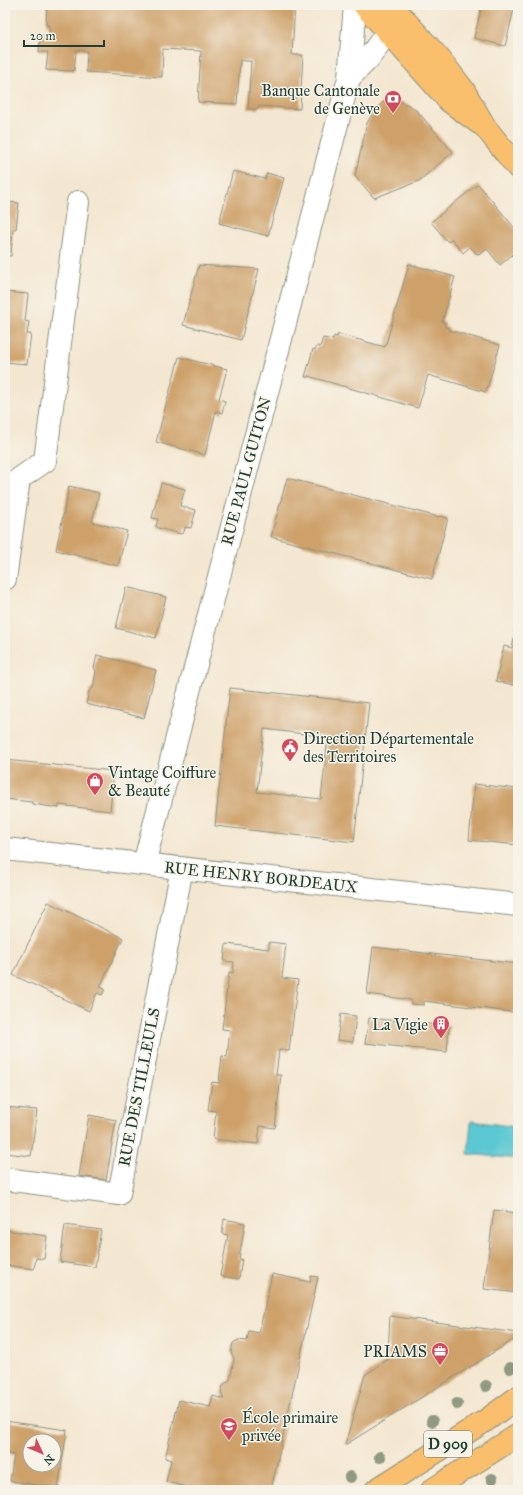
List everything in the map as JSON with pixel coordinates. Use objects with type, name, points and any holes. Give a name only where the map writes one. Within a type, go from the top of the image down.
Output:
[{"type":"main road","points":[[364,5],[396,14],[449,101],[484,127],[518,168]]},
{"type":"main road","name":"D 909","points":[[376,1490],[488,1419],[518,1397]]},
{"type":"main road","name":"D 909","points":[[432,1490],[518,1435]]},
{"type":"street","name":"RUE PAUL GUITON","points":[[144,864],[349,78],[355,5]]},
{"type":"street","name":"RUE PAUL GUITON","points":[[349,78],[368,58],[396,14]]},
{"type":"street","points":[[5,579],[19,479],[45,461],[78,202]]},
{"type":"street","name":"RUE HENRY BORDEAUX","points":[[5,849],[518,905]]},
{"type":"street","name":"RUE DES TILLEULS","points":[[5,1179],[119,1194],[182,868]]},
{"type":"water","points":[[471,1121],[518,1127],[518,1159],[468,1154]]},
{"type":"building","points":[[47,5],[295,5],[292,55],[303,55],[300,109],[259,106],[258,109],[248,109],[251,61],[240,60],[237,104],[198,102],[201,51],[163,49],[162,77],[86,72],[87,51],[76,50],[74,71],[46,70],[48,52],[39,52],[40,35],[49,36],[49,25],[46,25]]},
{"type":"building","points":[[482,5],[515,5],[505,46],[474,38]]},
{"type":"building","points":[[397,100],[409,105],[417,111],[453,152],[419,181],[374,198],[355,176],[367,123],[375,110],[383,102]]},
{"type":"building","points":[[233,171],[265,179],[267,173],[284,178],[268,236],[219,223]]},
{"type":"building","points":[[478,184],[518,232],[518,250],[500,265],[487,249],[482,253],[477,254],[470,247],[463,253],[452,239],[448,242],[431,222]]},
{"type":"building","points":[[5,194],[10,195],[9,202],[19,203],[16,229],[13,229],[11,256],[5,256]]},
{"type":"building","points":[[409,264],[455,277],[442,322],[445,323],[445,327],[450,328],[449,330],[500,345],[486,392],[428,375],[418,408],[308,376],[305,377],[313,349],[315,350],[317,346],[320,347],[323,338],[333,340],[334,336],[337,337],[338,334],[385,347]]},
{"type":"building","points":[[199,265],[259,269],[241,340],[183,325]]},
{"type":"building","points":[[5,292],[28,294],[25,321],[29,322],[27,334],[31,334],[27,364],[5,362]]},
{"type":"building","points":[[179,357],[227,369],[219,399],[225,401],[222,413],[216,411],[205,455],[156,442]]},
{"type":"building","points":[[287,478],[448,518],[432,579],[271,537]]},
{"type":"building","points":[[161,483],[185,489],[180,506],[196,510],[191,528],[185,527],[184,532],[181,534],[158,528],[156,526],[158,519],[152,518]]},
{"type":"building","points":[[69,486],[99,493],[92,522],[127,531],[118,566],[56,550]]},
{"type":"building","points":[[126,587],[166,597],[156,638],[116,628]]},
{"type":"building","points":[[517,626],[518,686],[496,681],[504,646],[512,648]]},
{"type":"building","points":[[97,655],[156,670],[144,718],[86,704],[89,691],[93,688],[96,671],[94,668]]},
{"type":"building","points":[[230,688],[369,703],[354,842],[215,826]],"holes":[[[264,729],[328,737],[321,799],[257,792]]]},
{"type":"building","points":[[5,760],[114,771],[110,811],[59,805],[59,808],[32,804],[32,802],[5,799]]},
{"type":"building","points":[[474,784],[518,789],[518,845],[469,840]]},
{"type":"building","points":[[48,902],[123,938],[100,987],[105,989],[102,995],[97,993],[89,1011],[13,975]]},
{"type":"building","points":[[269,942],[286,944],[282,978],[298,980],[289,1051],[279,1050],[276,1075],[281,1075],[275,1128],[260,1126],[258,1144],[213,1139],[216,1111],[208,1110],[212,1082],[219,1083],[222,1056],[227,1057],[230,1030],[222,1029],[229,972],[233,973],[234,962],[224,961],[226,944],[269,949]]},
{"type":"building","points":[[373,947],[518,964],[518,1013],[424,1001],[424,1005],[411,1004],[411,1000],[367,994]]},
{"type":"building","points":[[341,1014],[356,1016],[353,1042],[337,1040]]},
{"type":"building","points":[[369,1018],[449,1026],[447,1052],[365,1043]]},
{"type":"building","points":[[5,1107],[37,1110],[31,1156],[5,1153]]},
{"type":"building","points":[[89,1115],[116,1120],[106,1180],[79,1176]]},
{"type":"building","points":[[494,1210],[518,1213],[518,1293],[484,1289]]},
{"type":"building","points":[[224,1219],[245,1223],[239,1259],[242,1259],[239,1279],[220,1276],[228,1235],[222,1234]]},
{"type":"building","points":[[65,1225],[101,1230],[95,1267],[60,1262]]},
{"type":"building","points":[[5,1230],[47,1236],[44,1259],[36,1258],[34,1269],[5,1265]]},
{"type":"building","points":[[272,1274],[310,1282],[311,1276],[318,1277],[271,1490],[195,1490],[166,1482],[171,1460],[165,1458],[179,1400],[210,1407],[213,1396],[224,1399],[221,1393],[223,1385],[230,1380],[234,1359],[231,1352],[233,1343],[238,1340],[247,1341],[249,1331],[259,1333]]},
{"type":"building","points":[[390,1316],[518,1333],[518,1337],[345,1445],[365,1375],[390,1358],[388,1355]]},
{"type":"building","points":[[5,1421],[67,1430],[62,1462],[62,1433],[22,1433],[22,1473],[60,1473],[58,1488],[10,1481],[14,1455],[5,1453]]},
{"type":"place","name":"Banque Cantonale de Genève","points":[[393,114]]},
{"type":"place","name":"Direction Départementale des Territoires","points":[[290,762]]},
{"type":"place","name":"Vintage Coiffure & Beauté","points":[[95,796]]},
{"type":"place","name":"La Vigie","points":[[441,1039]]},
{"type":"place","name":"PRIAMS","points":[[440,1366]]},
{"type":"place","name":"École primaire privée","points":[[229,1441]]}]
